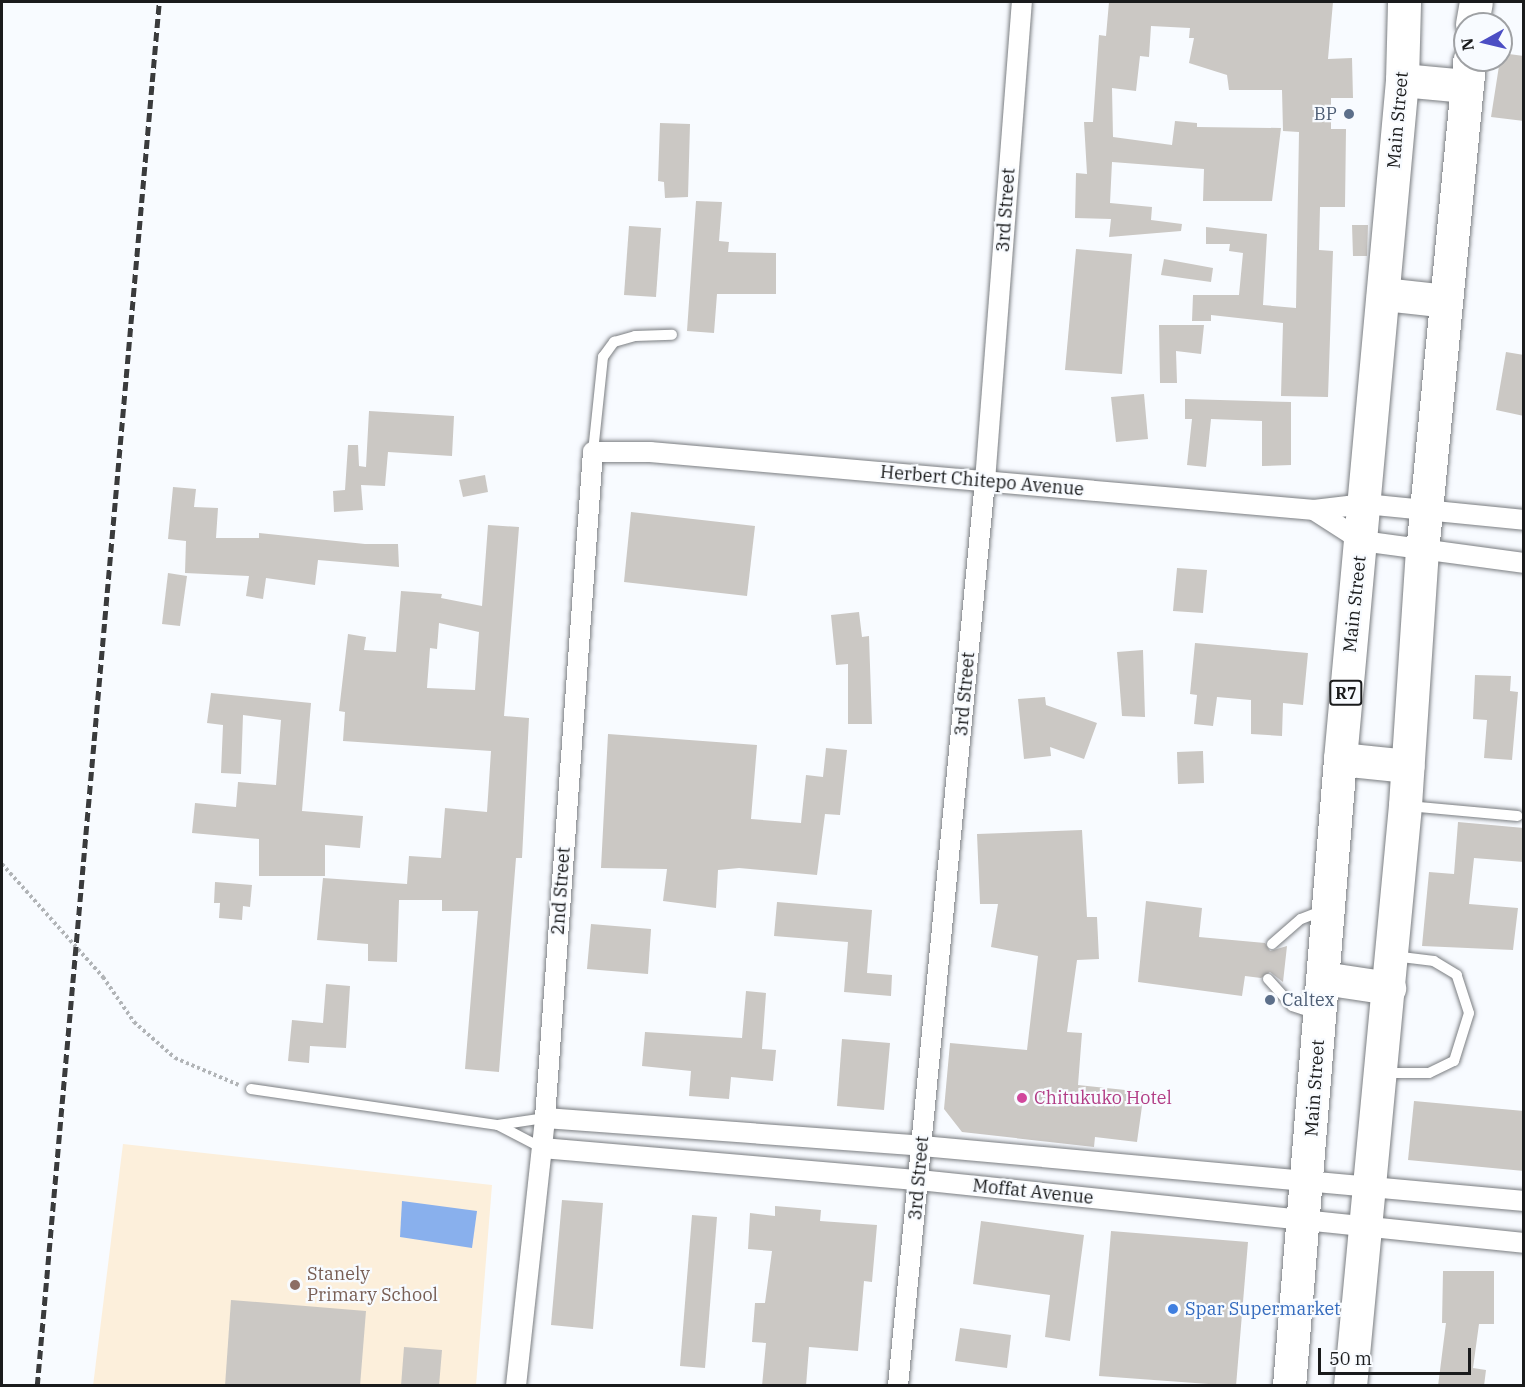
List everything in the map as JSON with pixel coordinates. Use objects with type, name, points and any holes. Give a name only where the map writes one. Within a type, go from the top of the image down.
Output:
[{"type":"highway","name":"Main Street","points":[[1289,1386],[1308,1182],[1340,759],[1362,541],[1402,80],[1404,2]]},
{"type":"highway","points":[[1350,1386],[1389,988],[1408,766],[1422,552],[1467,73],[1402,80]]},
{"type":"highway","points":[[1383,294],[1446,301]]},
{"type":"highway","points":[[1340,759],[1408,766]]},
{"type":"highway","points":[[1323,978],[1389,988]]},
{"type":"street","name":"3rd Street","points":[[898,1386],[985,481],[1022,2]]},
{"type":"street","name":"Herbert Chitepo Avenue","points":[[593,452],[650,452],[1314,510],[1365,504],[1524,520]]},
{"type":"street","name":"2nd Street","points":[[516,1386],[545,1118],[593,452]]},
{"type":"street","name":"Herbert Chitepo Avenue","points":[[1314,510],[1362,541],[1422,552],[1524,563]]},
{"type":"street","name":"Moffat Avenue","points":[[545,1118],[922,1146],[1524,1201]]},
{"type":"street","name":"Moffat Avenue","points":[[542,1148],[919,1180],[1366,1229],[1524,1243]]},
{"type":"lane","points":[[593,452],[603,357],[614,342],[635,336],[672,335]]},
{"type":"lane","points":[[1405,805],[1477,815],[1518,816]]},
{"type":"lane","points":[[1272,944],[1301,919],[1329,909]]},
{"type":"lane","points":[[1380,1073],[1429,1072],[1454,1061],[1469,1013],[1457,975],[1434,961],[1391,956]]},
{"type":"lane","points":[[1268,980],[1292,1005],[1320,1015]]},
{"type":"lane","points":[[251,1089],[498,1125],[545,1118]]},
{"type":"lane","points":[[498,1125],[542,1148]]},
{"type":"path","points":[[2,864],[96,968],[134,1022],[175,1058],[251,1089]]},
{"type":"shaded area","name":"Stanely Primary School","points":[[123,1144],[492,1185],[476,1385],[93,1386]]},
{"type":"water","points":[[402,1201],[477,1211],[472,1248],[400,1237]]},
{"type":"building","points":[[1109,2],[1333,2],[1328,59],[1352,58],[1353,98],[1331,98],[1331,129],[1346,129],[1345,207],[1320,207],[1319,250],[1333,251],[1328,397],[1281,396],[1283,323],[1211,315],[1211,321],[1192,321],[1193,295],[1239,295],[1243,253],[1229,251],[1230,244],[1206,244],[1206,227],[1267,234],[1263,305],[1296,308],[1299,132],[1283,131],[1282,90],[1229,90],[1227,75],[1189,63],[1194,38],[1189,38],[1190,28],[1151,26],[1149,57],[1140,56],[1136,91],[1112,88],[1113,137],[1172,145],[1175,121],[1197,123],[1197,127],[1281,128],[1272,201],[1203,201],[1204,169],[1112,162],[1110,203],[1152,207],[1151,220],[1182,224],[1181,231],[1109,237],[1111,219],[1075,218],[1076,173],[1087,174],[1084,122],[1093,122],[1099,35],[1106,36]]},
{"type":"building","points":[[1513,55],[1524,56],[1524,121],[1491,117],[1498,72],[1513,72]]},
{"type":"building","points":[[660,123],[690,124],[688,197],[665,198],[664,182],[658,181]]},
{"type":"building","points":[[696,201],[722,202],[719,241],[729,242],[728,252],[776,253],[776,294],[717,294],[714,333],[687,331]]},
{"type":"building","points":[[1352,225],[1368,225],[1367,256],[1353,256]]},
{"type":"building","points":[[629,226],[661,228],[656,297],[624,295]]},
{"type":"building","points":[[1076,249],[1132,254],[1122,374],[1065,370]]},
{"type":"building","points":[[1164,259],[1213,268],[1211,282],[1161,275]]},
{"type":"building","points":[[1159,325],[1204,325],[1201,354],[1176,351],[1177,383],[1160,383]]},
{"type":"building","points":[[1506,352],[1524,355],[1524,416],[1496,410]]},
{"type":"building","points":[[1144,394],[1148,439],[1116,442],[1111,397]]},
{"type":"building","points":[[1185,399],[1291,402],[1291,465],[1262,466],[1262,421],[1211,419],[1206,467],[1187,465],[1192,419],[1185,419]]},
{"type":"building","points":[[369,411],[454,416],[452,456],[388,452],[385,486],[361,485],[363,510],[334,512],[333,491],[345,490],[348,445],[358,445],[359,466],[366,467]]},
{"type":"building","points":[[485,475],[488,492],[463,497],[459,480]]},
{"type":"building","points":[[173,487],[196,489],[194,507],[218,508],[216,538],[259,538],[259,533],[365,544],[398,544],[399,567],[318,560],[315,585],[266,578],[263,599],[246,596],[249,576],[185,573],[186,541],[168,539]]},
{"type":"building","points":[[631,512],[755,526],[747,596],[624,582]]},
{"type":"building","points":[[488,525],[519,527],[504,716],[529,718],[522,858],[516,858],[499,1072],[465,1069],[478,911],[442,911],[442,900],[399,900],[397,962],[368,961],[368,944],[317,940],[323,878],[407,884],[409,856],[441,858],[445,808],[487,812],[491,751],[343,741],[345,712],[339,711],[348,634],[366,637],[364,650],[396,652],[401,591],[442,594],[441,598],[482,606]],"holes":[[[439,623],[479,632],[475,690],[427,688],[430,648],[437,649]]]},
{"type":"building","points":[[1177,568],[1207,570],[1203,613],[1173,611]]},
{"type":"building","points":[[168,573],[187,576],[180,626],[162,624]]},
{"type":"building","points":[[859,612],[862,637],[869,636],[872,724],[848,724],[848,664],[836,665],[831,615]]},
{"type":"building","points":[[1195,643],[1308,653],[1303,705],[1283,703],[1282,736],[1251,734],[1251,700],[1217,697],[1213,726],[1194,724],[1197,695],[1190,694]]},
{"type":"building","points":[[1143,650],[1145,717],[1122,716],[1117,652]]},
{"type":"building","points":[[1475,675],[1511,676],[1510,691],[1518,692],[1512,760],[1484,758],[1487,720],[1473,719]]},
{"type":"building","points":[[211,693],[311,703],[302,811],[363,816],[360,848],[325,845],[325,876],[259,876],[259,839],[192,833],[195,803],[236,807],[238,782],[276,785],[281,720],[243,715],[241,774],[221,773],[223,725],[207,723]]},
{"type":"building","points":[[1045,697],[1046,705],[1097,723],[1084,759],[1050,747],[1051,756],[1024,759],[1018,699]]},
{"type":"building","points":[[608,734],[757,745],[751,819],[801,823],[806,775],[823,777],[826,748],[847,750],[840,815],[825,814],[817,875],[739,868],[718,870],[716,908],[663,901],[667,869],[601,868]]},
{"type":"building","points":[[1203,751],[1204,783],[1178,784],[1177,752]]},
{"type":"building","points":[[1458,822],[1524,828],[1524,862],[1474,858],[1469,904],[1518,908],[1513,950],[1422,946],[1429,872],[1454,874]]},
{"type":"building","points":[[1082,830],[1087,917],[1097,917],[1099,959],[1077,960],[1067,1032],[1082,1033],[1078,1085],[1144,1092],[1137,1142],[1095,1137],[1094,1147],[962,1132],[944,1109],[950,1043],[1027,1050],[1038,956],[991,947],[998,904],[980,904],[977,834]]},
{"type":"building","points":[[215,882],[252,885],[250,907],[243,906],[242,920],[219,918],[220,903],[214,903]]},
{"type":"building","points":[[1146,901],[1202,908],[1199,937],[1265,943],[1270,951],[1287,946],[1283,982],[1270,972],[1261,978],[1245,976],[1242,996],[1138,982]]},
{"type":"building","points":[[777,902],[872,910],[867,973],[892,975],[891,996],[844,992],[848,942],[774,936]]},
{"type":"building","points":[[591,924],[651,929],[648,974],[587,969]]},
{"type":"building","points":[[326,984],[350,986],[346,1048],[310,1046],[309,1063],[288,1061],[292,1020],[323,1023]]},
{"type":"building","points":[[746,991],[766,993],[762,1049],[776,1050],[773,1081],[731,1077],[729,1099],[689,1096],[691,1071],[642,1066],[645,1032],[742,1038]]},
{"type":"building","points":[[842,1039],[890,1043],[884,1110],[837,1106]]},
{"type":"building","points":[[1414,1101],[1524,1111],[1524,1171],[1408,1160]]},
{"type":"building","points":[[562,1200],[603,1203],[593,1329],[551,1325]]},
{"type":"building","points":[[775,1206],[821,1210],[820,1221],[877,1225],[872,1282],[864,1281],[858,1351],[809,1347],[806,1386],[762,1386],[766,1343],[752,1342],[755,1303],[765,1303],[772,1251],[748,1249],[750,1213],[775,1216]]},
{"type":"building","points":[[692,1215],[717,1217],[705,1368],[680,1366]]},
{"type":"building","points":[[981,1221],[1084,1235],[1070,1341],[1045,1337],[1050,1295],[973,1284]]},
{"type":"building","name":"Spar Supermarket","points":[[1111,1231],[1248,1242],[1236,1386],[1099,1376]]},
{"type":"building","points":[[1443,1271],[1494,1271],[1494,1324],[1479,1324],[1473,1368],[1486,1370],[1484,1386],[1438,1386],[1446,1323],[1442,1323]]},
{"type":"building","points":[[231,1300],[366,1311],[360,1386],[225,1386]]},
{"type":"building","points":[[960,1328],[1011,1335],[1007,1368],[955,1361]]},
{"type":"building","points":[[404,1347],[442,1350],[439,1386],[401,1386]]},
{"type":"railway","points":[[37,1386],[159,2]]},
{"type":"place","name":"BP","points":[[1349,114]]},
{"type":"place","name":"Caltex","points":[[1270,1000]]},
{"type":"place","name":"Chitukuko Hotel","points":[[1022,1098]]},
{"type":"place","name":"Stanely Primary School","points":[[295,1285]]},
{"type":"place","name":"Spar Supermarket","points":[[1173,1309]]}]
